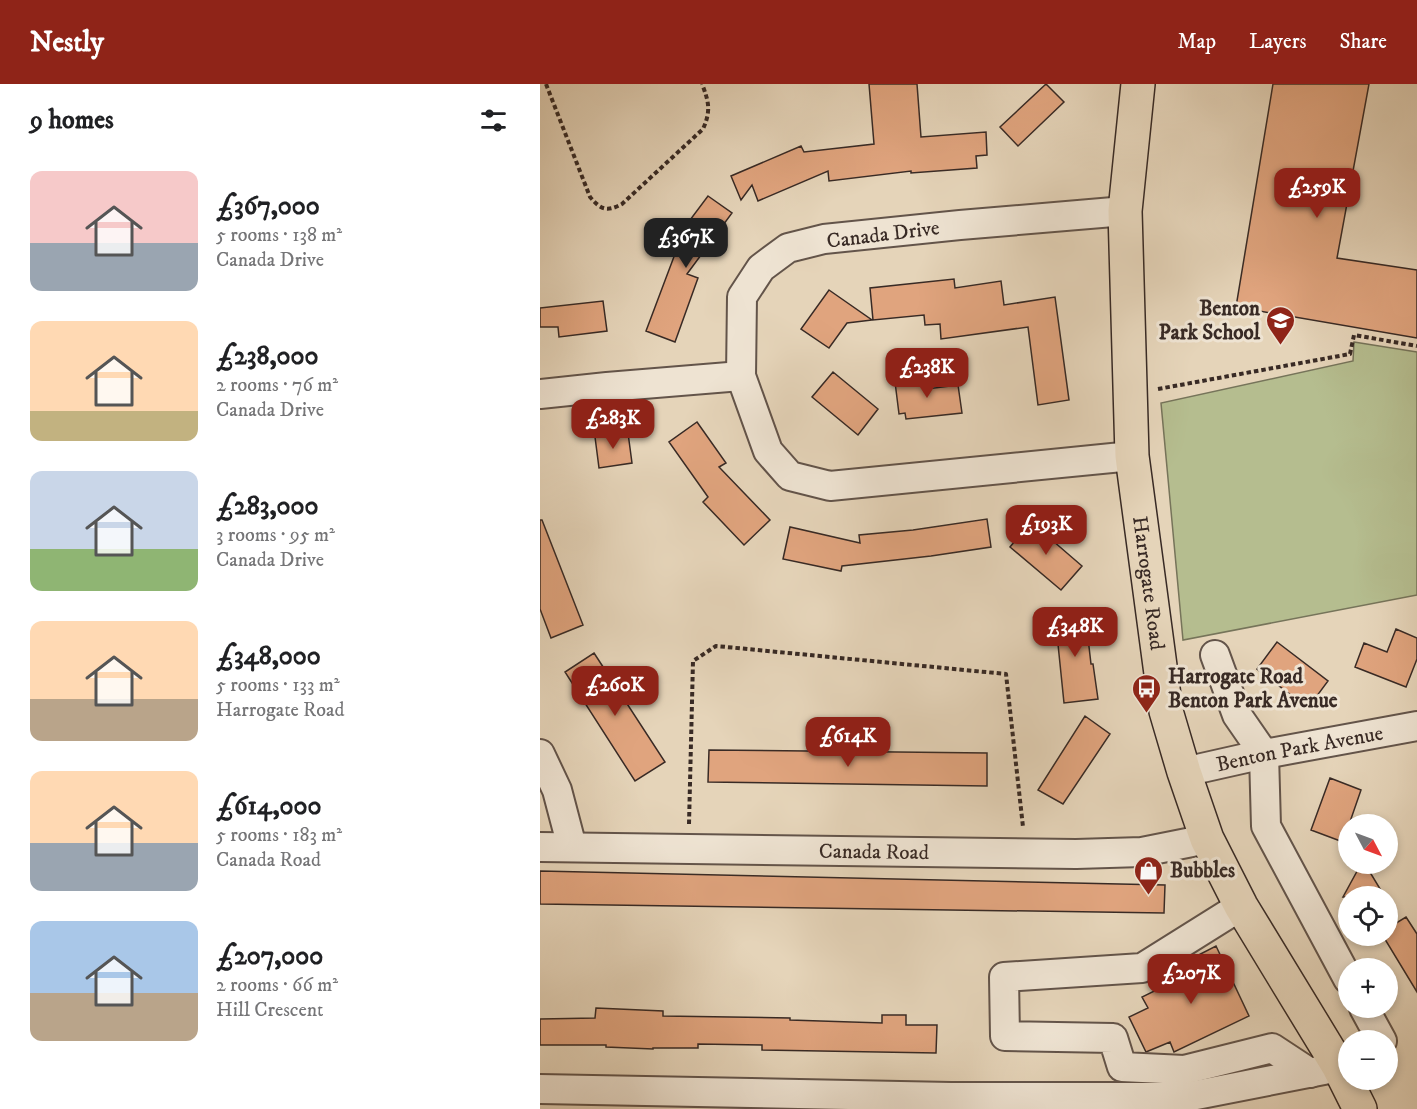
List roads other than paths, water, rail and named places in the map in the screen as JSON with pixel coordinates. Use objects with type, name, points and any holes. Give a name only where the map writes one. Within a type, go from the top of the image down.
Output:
[{"type":"main road","name":"Harrogate Road","points":[[1138,84],[1125,211],[1132,456],[1166,711],[1207,839],[1325,1070],[1360,1109]]},
{"type":"street","name":"Canada Drive","points":[[1125,211],[824,239],[788,248],[761,268],[742,297],[741,376],[768,451],[790,476],[830,486],[1132,456]]},
{"type":"street","points":[[540,394],[741,376]]},
{"type":"street","points":[[1215,655],[1236,715],[1264,754],[1266,826],[1338,960]]},
{"type":"street","name":"Benton Park Avenue","points":[[1184,772],[1264,754],[1417,726]]},
{"type":"street","points":[[540,754],[557,790],[572,847]]},
{"type":"street","name":"Canada Road","points":[[540,847],[1026,854],[1142,852],[1207,839]]},
{"type":"street","points":[[1242,906],[1142,968],[1004,977],[1005,1036],[1113,1038],[1122,1067],[1184,1070],[1272,1048],[1325,1070]]},
{"type":"street","points":[[540,1089],[951,1103],[1186,1103],[1325,1070]]},
{"type":"place","name":"Benton Park School","points":[[1281,346]]},
{"type":"place","name":"Harrogate Road Benton Park Avenue","points":[[1147,714]]},
{"type":"place","name":"Bubbles","points":[[1149,896]]}]
